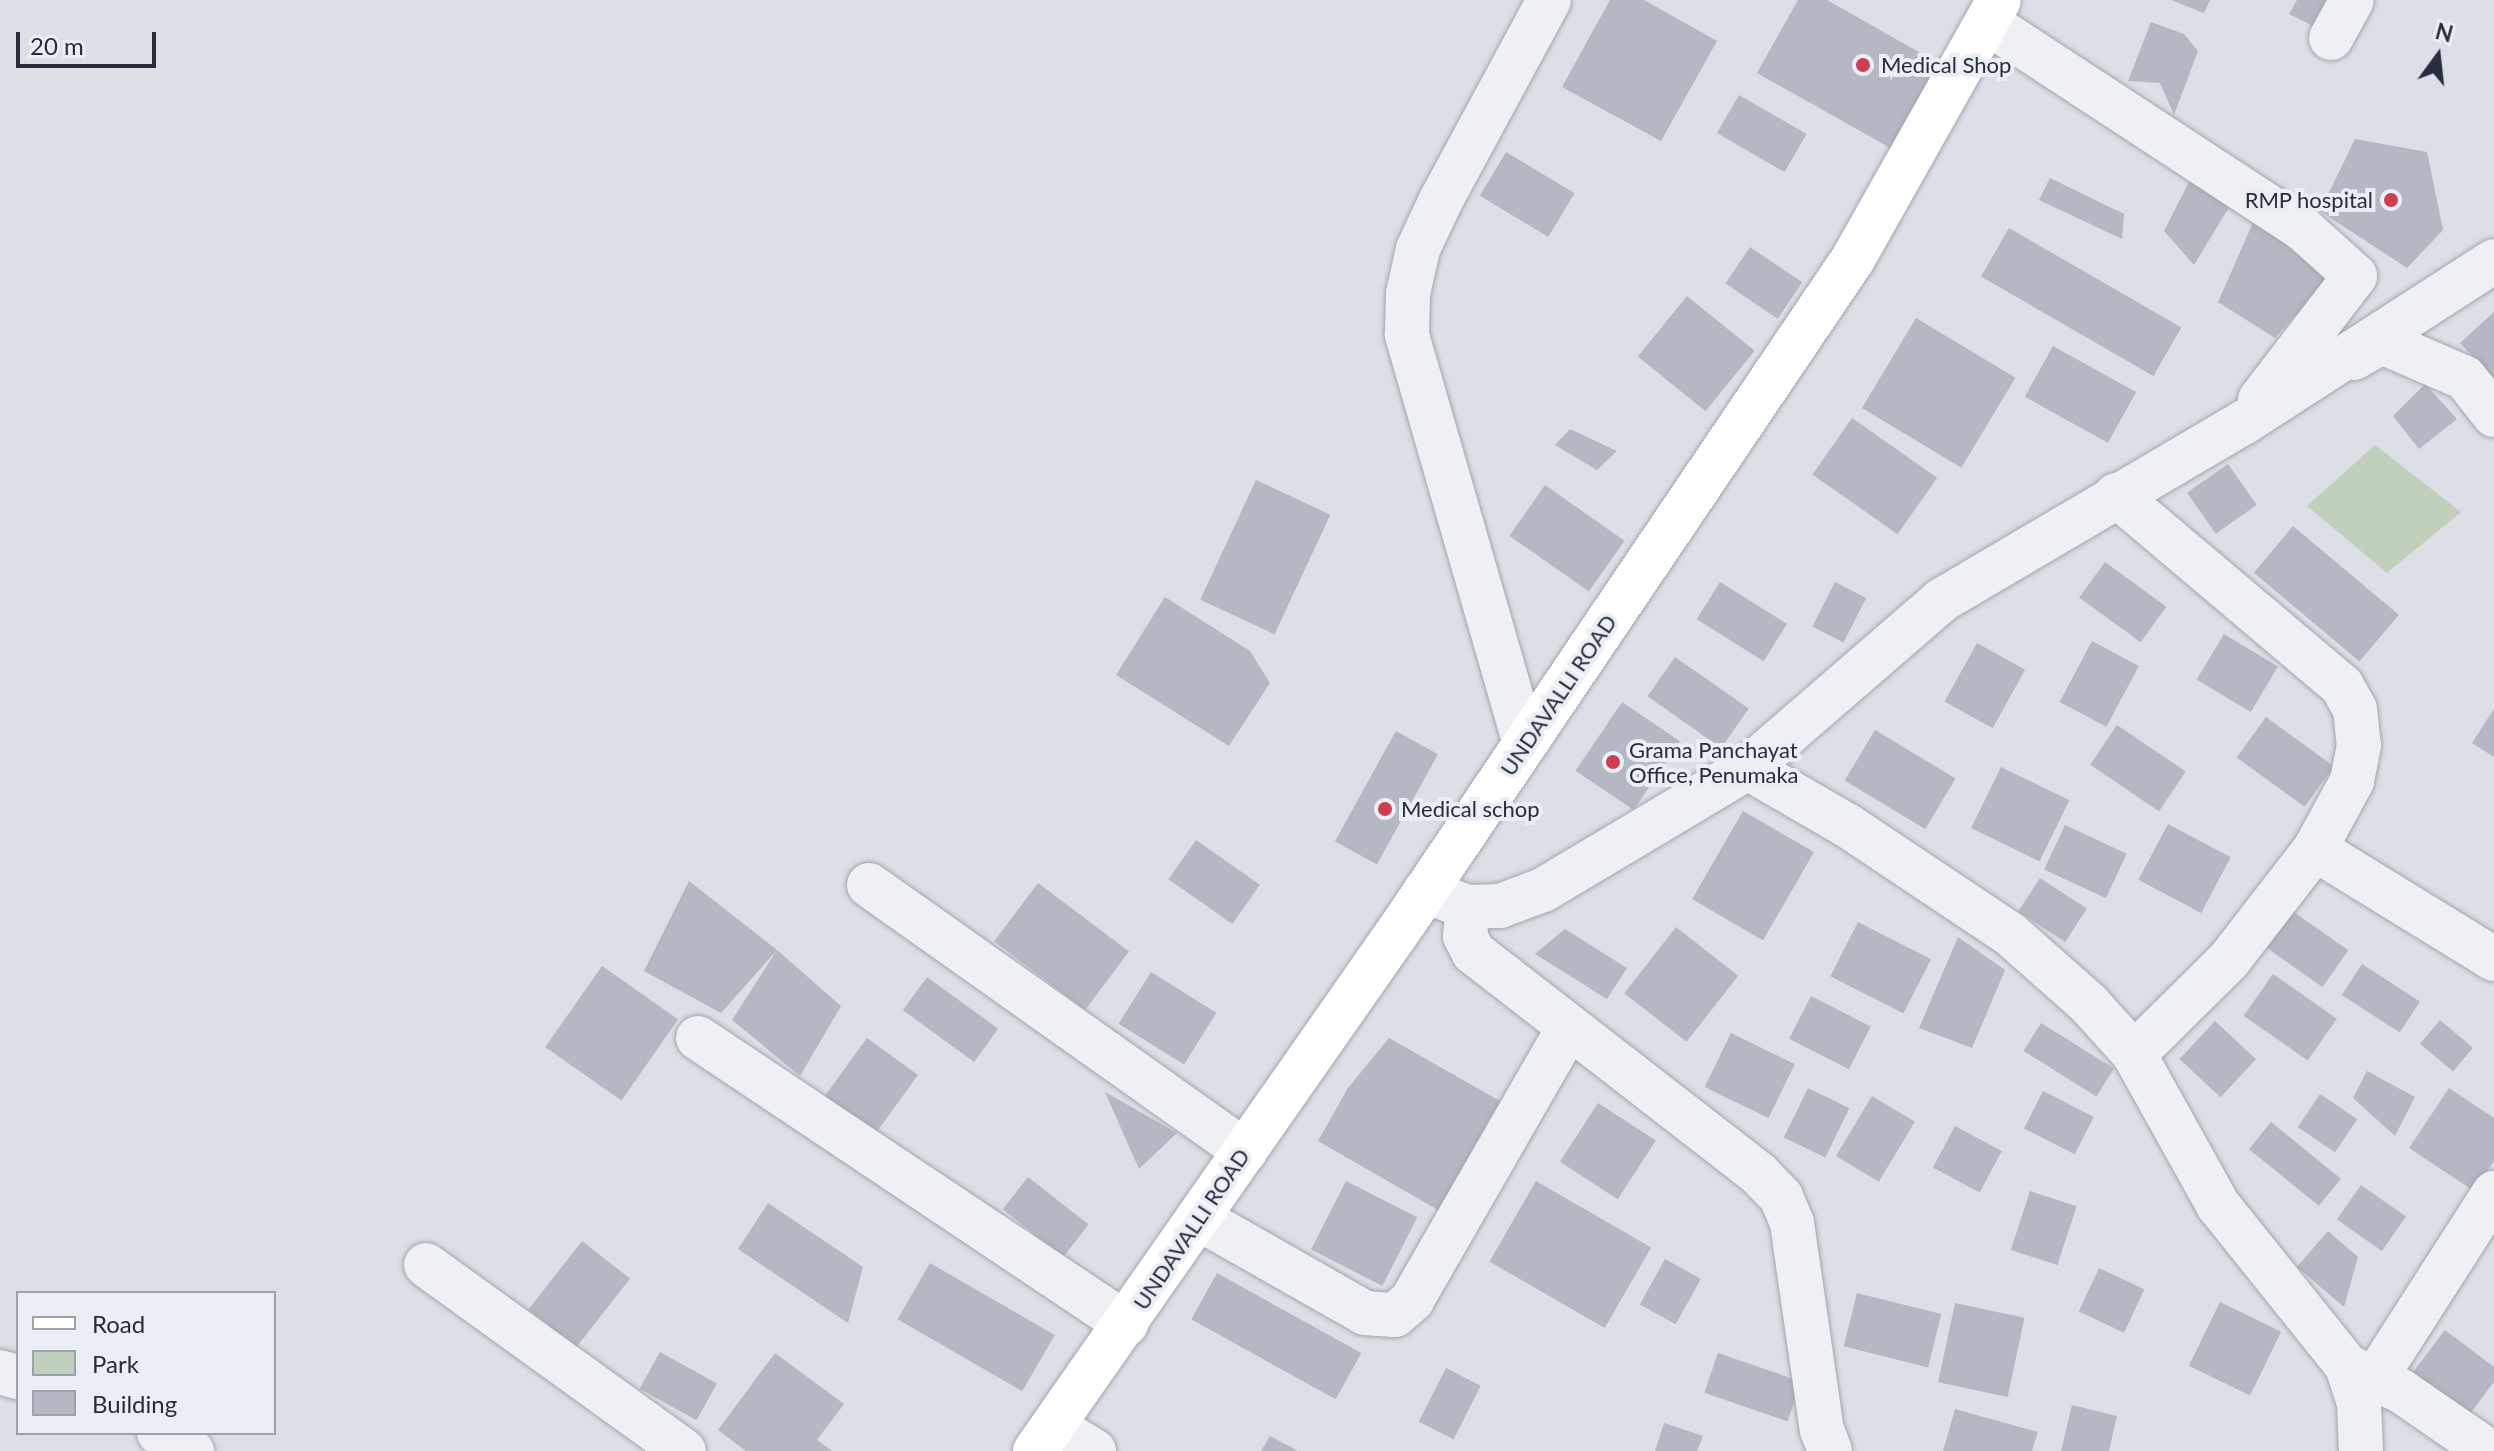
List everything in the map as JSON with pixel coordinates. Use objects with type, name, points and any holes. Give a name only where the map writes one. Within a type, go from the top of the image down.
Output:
[{"type":"main road","name":"UNDAVALLI ROAD","points":[[1044,1439],[1425,891],[1853,259],[1994,11]]},
{"type":"street","points":[[1525,744],[1407,334],[1408,294],[1418,249],[1441,200],[1549,0]]},
{"type":"street","points":[[2331,38],[2352,0]]},
{"type":"street","points":[[1994,11],[2303,229],[2355,276],[2243,423]]},
{"type":"street","points":[[2243,423],[2494,261]]},
{"type":"street","points":[[1425,891],[1468,907],[1500,906],[1543,890],[1748,768],[1942,600],[2116,495],[2382,342],[2465,378],[2494,415]]},
{"type":"street","points":[[2116,495],[2342,686],[2355,709],[2359,745],[2352,781],[2315,849],[2229,960],[2134,1054]]},
{"type":"street","points":[[1748,768],[1848,826],[2010,934],[2089,1004],[2134,1054],[2218,1205],[2361,1371],[2488,1451]]},
{"type":"street","points":[[2315,849],[2494,959]]},
{"type":"street","points":[[869,885],[1245,1151]]},
{"type":"street","points":[[1468,907],[1465,936],[1473,952],[1759,1174],[1781,1197],[1792,1223],[1822,1430],[1830,1451]]},
{"type":"street","points":[[1198,1218],[1365,1313],[1395,1315],[1412,1300],[1569,1027]]},
{"type":"street","points":[[698,1038],[1126,1324]]},
{"type":"street","points":[[2361,1451],[2361,1371],[2494,1193]]},
{"type":"street","points":[[426,1265],[684,1451]]},
{"type":"street","points":[[163,1435],[192,1451]]},
{"type":"street","points":[[1044,1439],[1094,1451]]},
{"type":"green space","points":[[2375,445],[2461,512],[2387,573],[2307,506]]},
{"type":"building","points":[[1610,0],[1644,0],[1717,41],[1661,141],[1562,87]]},
{"type":"building","points":[[1798,0],[1827,0],[1940,64],[1892,149],[1757,73]]},
{"type":"building","points":[[2171,0],[2210,0],[2204,13]]},
{"type":"building","points":[[2297,0],[2334,0],[2319,29],[2289,14]]},
{"type":"building","points":[[2151,22],[2184,34],[2198,51],[2174,115],[2160,83],[2128,81]]},
{"type":"building","points":[[1739,95],[1807,134],[1785,172],[1717,133]]},
{"type":"building","points":[[2355,139],[2427,152],[2443,230],[2407,268],[2320,211]]},
{"type":"building","points":[[1506,152],[1575,193],[1548,237],[1480,196]]},
{"type":"building","points":[[2050,178],[2124,214],[2122,239],[2039,200]]},
{"type":"building","points":[[2189,182],[2231,204],[2194,265],[2164,231]]},
{"type":"building","points":[[2255,218],[2327,280],[2275,338],[2218,302]]},
{"type":"building","points":[[2009,228],[2181,327],[2153,376],[1981,276]]},
{"type":"building","points":[[1750,247],[1802,282],[1778,319],[1725,283]]},
{"type":"building","points":[[1687,296],[1755,351],[1706,411],[1638,357]]},
{"type":"building","points":[[2494,312],[2494,379],[2460,343]]},
{"type":"building","points":[[1916,318],[2015,378],[1961,468],[1862,408]]},
{"type":"building","points":[[2053,346],[2136,392],[2108,443],[2025,397]]},
{"type":"building","points":[[2425,384],[2457,419],[2419,449],[2393,416]]},
{"type":"building","points":[[1852,418],[1937,478],[1898,534],[1812,475]]},
{"type":"building","points":[[1570,429],[1617,451],[1597,470],[1555,445]]},
{"type":"building","points":[[2228,464],[2257,505],[2216,534],[2187,493]]},
{"type":"building","points":[[1256,480],[1330,515],[1275,634],[1200,600]]},
{"type":"building","points":[[1545,485],[1624,541],[1589,591],[1509,536]]},
{"type":"building","points":[[2293,526],[2399,615],[2360,661],[2254,573]]},
{"type":"building","points":[[2105,562],[2166,607],[2141,642],[2079,598]]},
{"type":"building","points":[[1720,582],[1787,624],[1764,661],[1697,619]]},
{"type":"building","points":[[1835,582],[1866,598],[1843,642],[1812,627]]},
{"type":"building","points":[[1165,597],[1250,651],[1270,683],[1229,746],[1116,675]]},
{"type":"building","points":[[2224,634],[2278,666],[2251,712],[2197,679]]},
{"type":"building","points":[[2092,641],[2139,666],[2106,727],[2060,702]]},
{"type":"building","points":[[1977,643],[2025,670],[1993,728],[1945,702]]},
{"type":"building","points":[[1675,657],[1749,709],[1721,748],[1647,696]]},
{"type":"building","points":[[1622,702],[1680,741],[1634,810],[1576,771]]},
{"type":"building","points":[[2494,709],[2494,757],[2472,743]]},
{"type":"building","points":[[2266,717],[2334,766],[2305,807],[2237,757]]},
{"type":"building","points":[[2117,725],[2186,771],[2159,811],[2090,765]]},
{"type":"building","points":[[1875,730],[1956,778],[1925,829],[1845,781]]},
{"type":"building","points":[[1396,731],[1438,754],[1377,864],[1335,841]]},
{"type":"building","points":[[2001,767],[2069,800],[2039,861],[1971,828]]},
{"type":"building","points":[[1743,811],[1814,852],[1763,940],[1692,899]]},
{"type":"building","points":[[2168,824],[2231,857],[2201,913],[2138,880]]},
{"type":"building","points":[[2065,825],[2127,854],[2106,898],[2044,869]]},
{"type":"building","points":[[1196,840],[1260,885],[1232,924],[1168,879]]},
{"type":"building","points":[[2040,878],[2087,908],[2065,942],[2018,912]]},
{"type":"building","points":[[689,881],[777,950],[721,1013],[644,971]]},
{"type":"building","points":[[1038,883],[1129,952],[1085,1010],[994,941]]},
{"type":"building","points":[[2291,910],[2348,950],[2323,987],[2265,947]]},
{"type":"building","points":[[1858,922],[1931,959],[1903,1014],[1830,976]]},
{"type":"building","points":[[1676,927],[1738,976],[1687,1042],[1624,993]]},
{"type":"building","points":[[1565,929],[1627,968],[1607,999],[1535,954]]},
{"type":"building","points":[[1958,937],[2005,970],[1972,1048],[1919,1028]]},
{"type":"building","points":[[777,950],[841,1006],[800,1076],[732,1020]]},
{"type":"building","points":[[2362,964],[2420,1002],[2400,1033],[2342,995]]},
{"type":"building","points":[[602,966],[678,1019],[621,1100],[545,1047]]},
{"type":"building","points":[[1151,972],[1216,1013],[1184,1065],[1119,1024]]},
{"type":"building","points":[[2273,974],[2337,1019],[2308,1061],[2244,1016]]},
{"type":"building","points":[[927,977],[998,1029],[974,1062],[903,1010]]},
{"type":"building","points":[[1811,996],[1871,1026],[1849,1069],[1789,1039]]},
{"type":"building","points":[[2440,1020],[2473,1048],[2453,1071],[2420,1044]]},
{"type":"building","points":[[2215,1021],[2256,1059],[2220,1097],[2180,1059]]},
{"type":"building","points":[[2041,1023],[2114,1069],[2096,1097],[2024,1051]]},
{"type":"building","points":[[1731,1033],[1795,1064],[1769,1118],[1705,1087]]},
{"type":"building","points":[[867,1038],[918,1075],[873,1137],[822,1099]]},
{"type":"building","points":[[1389,1038],[1500,1101],[1438,1210],[1318,1141],[1348,1088]]},
{"type":"building","points":[[2367,1071],[2415,1097],[2395,1136],[2353,1098]]},
{"type":"building","points":[[1808,1088],[1849,1108],[1825,1158],[1784,1137]]},
{"type":"building","points":[[2449,1088],[2494,1118],[2494,1161],[2474,1191],[2409,1148]]},
{"type":"building","points":[[2043,1091],[2094,1117],[2075,1154],[2024,1128]]},
{"type":"building","points":[[1105,1092],[1177,1133],[1139,1169]]},
{"type":"building","points":[[2320,1094],[2357,1119],[2335,1152],[2298,1127]]},
{"type":"building","points":[[1872,1096],[1915,1122],[1879,1182],[1836,1156]]},
{"type":"building","points":[[1598,1103],[1656,1141],[1618,1199],[1560,1162]]},
{"type":"building","points":[[2271,1122],[2341,1179],[2319,1206],[2249,1149]]},
{"type":"building","points":[[1955,1126],[2002,1151],[1980,1192],[1933,1167]]},
{"type":"building","points":[[1028,1177],[1089,1224],[1063,1257],[1003,1209]]},
{"type":"building","points":[[1346,1181],[1417,1217],[1382,1286],[1311,1250]]},
{"type":"building","points":[[1536,1181],[1651,1248],[1605,1328],[1490,1262]]},
{"type":"building","points":[[2361,1185],[2406,1217],[2382,1251],[2337,1219]]},
{"type":"building","points":[[2030,1191],[2077,1206],[2057,1265],[2011,1250]]},
{"type":"building","points":[[768,1203],[863,1267],[848,1323],[738,1249]]},
{"type":"building","points":[[2328,1231],[2358,1257],[2344,1307],[2297,1267]]},
{"type":"building","points":[[582,1241],[630,1279],[577,1347],[528,1310]]},
{"type":"building","points":[[1665,1259],[1701,1279],[1676,1324],[1640,1304]]},
{"type":"building","points":[[930,1263],[1055,1335],[1022,1391],[898,1319]]},
{"type":"building","points":[[2099,1268],[2144,1289],[2124,1333],[2079,1312]]},
{"type":"building","points":[[1217,1273],[1361,1353],[1336,1399],[1191,1319]]},
{"type":"building","points":[[1857,1293],[1941,1314],[1928,1367],[1844,1346]]},
{"type":"building","points":[[2220,1302],[2281,1332],[2250,1396],[2189,1366]]},
{"type":"building","points":[[1955,1303],[2024,1318],[2008,1397],[1938,1382]]},
{"type":"building","points":[[2445,1330],[2494,1367],[2494,1382],[2469,1415],[2413,1372]]},
{"type":"building","points":[[660,1352],[717,1384],[696,1420],[640,1389]]},
{"type":"building","points":[[775,1353],[844,1404],[817,1440],[832,1451],[746,1451],[718,1430]]},
{"type":"building","points":[[1718,1353],[1801,1382],[1788,1421],[1704,1393]]},
{"type":"building","points":[[1446,1368],[1481,1386],[1454,1439],[1419,1421]]},
{"type":"building","points":[[2072,1405],[2117,1416],[2109,1451],[2061,1451]]},
{"type":"building","points":[[1955,1409],[2038,1432],[2032,1451],[1943,1451]]},
{"type":"building","points":[[1664,1423],[1703,1436],[1697,1451],[1655,1451]]},
{"type":"building","points":[[1270,1436],[1298,1451],[1261,1451]]},
{"type":"place","name":"Medical Shop","points":[[1863,65]]},
{"type":"place","name":"RMP hospital","points":[[2391,200]]},
{"type":"place","name":"Grama Panchayat Office, Penumaka","points":[[1613,762]]},
{"type":"place","name":"Medical schop","points":[[1385,809]]}]
